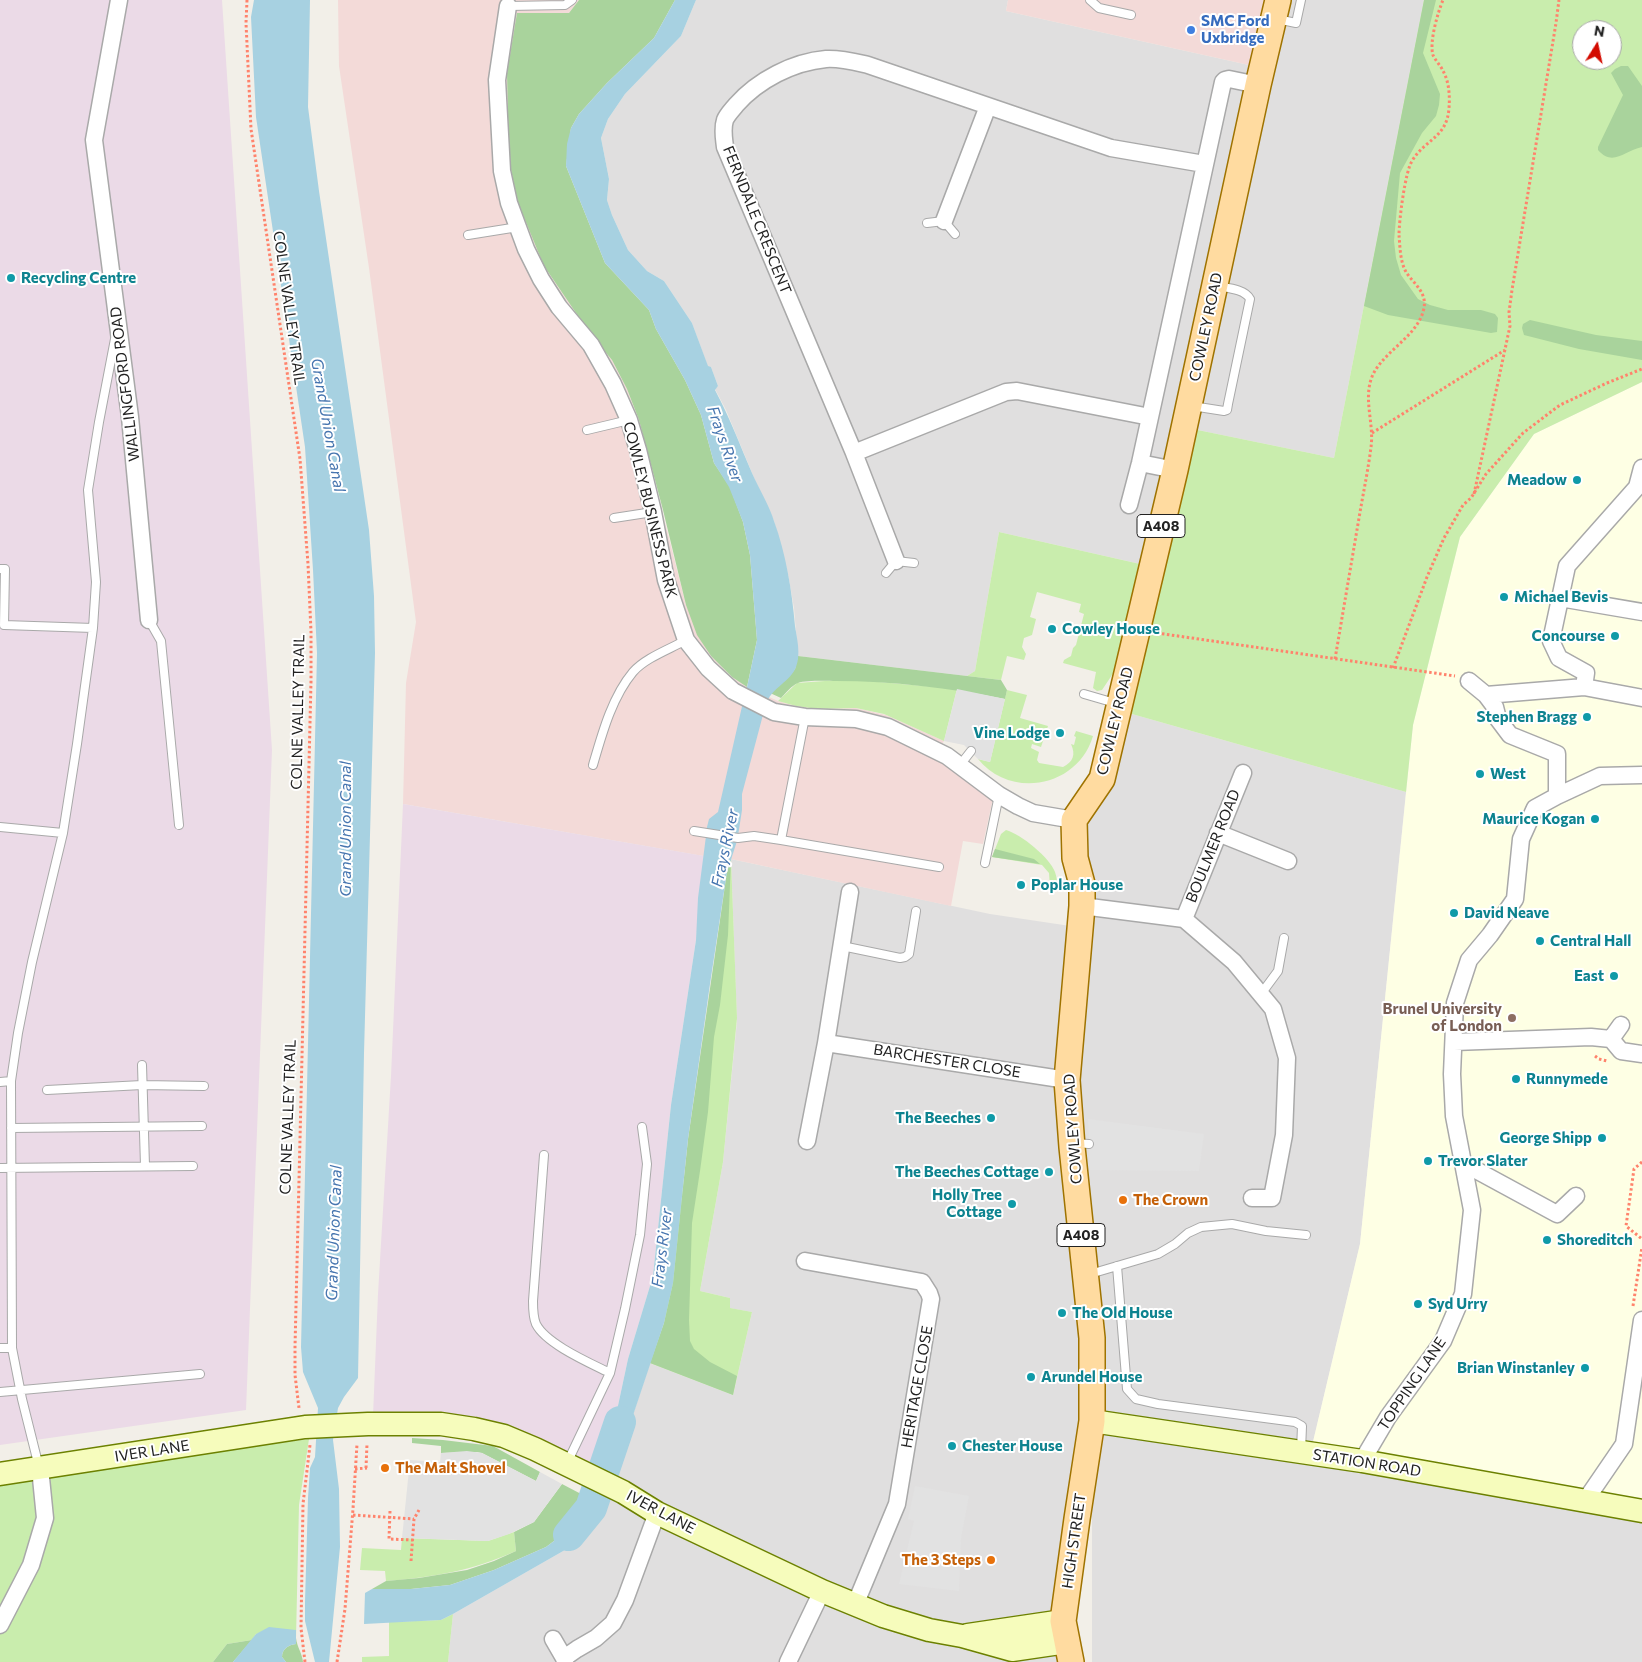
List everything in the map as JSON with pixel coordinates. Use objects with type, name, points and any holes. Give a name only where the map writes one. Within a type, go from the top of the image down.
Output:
[{"type":"main road","name":"COWLEY ROAD","points":[[1092,1421],[1092,1338],[1086,1275],[1081,1144],[1067,1080],[1082,906],[1082,884],[1075,858],[1074,820],[1102,779],[1175,470],[1276,9]]},
{"type":"main road","name":"STATION ROAD","points":[[1092,1421],[1362,1461],[1642,1510]]},
{"type":"main road","name":"HIGH STREET","points":[[1067,1642],[1077,1519],[1092,1421]]},
{"type":"main road","name":"IVER LANE","points":[[0,1474],[308,1427],[355,1424],[441,1424],[474,1429],[504,1436],[622,1492],[657,1513],[822,1591],[884,1616],[929,1630],[962,1636],[1012,1650],[1067,1642]]},
{"type":"street","name":"WALLINGFORD ROAD","points":[[119,0],[94,140],[130,417],[149,620]]},
{"type":"street","name":"COWLEY BUSINESS PARK","points":[[508,6],[497,80],[502,171],[509,203],[526,250],[541,280],[559,307],[591,345],[613,384],[629,420],[653,512],[666,580],[686,640],[708,668],[738,694],[774,712],[805,717]]},
{"type":"street","name":"FERNDALE CRESCENT","points":[[891,567],[854,453],[725,147],[723,130],[730,112],[748,94],[773,76],[789,68],[827,59],[848,60],[868,65],[1111,148],[1204,164]]},
{"type":"street","points":[[1129,505],[1140,463],[1223,82],[1229,79],[1258,85]]},
{"type":"street","points":[[936,222],[988,106]]},
{"type":"street","points":[[854,453],[1006,392],[1018,391],[1150,417]]},
{"type":"street","points":[[1140,463],[1175,470]]},
{"type":"street","points":[[1584,687],[1586,673],[1559,658],[1551,640],[1567,566],[1637,487],[1642,468]]},
{"type":"street","points":[[1560,598],[1642,612]]},
{"type":"street","points":[[1469,681],[1486,695],[1498,719],[1510,734],[1557,754],[1557,796]]},
{"type":"street","points":[[1486,695],[1584,687],[1642,698]]},
{"type":"street","points":[[805,717],[856,719],[888,727],[947,756],[1000,795],[1033,813],[1074,820]]},
{"type":"street","name":"BOULMER ROAD","points":[[1184,919],[1243,773]]},
{"type":"street","name":"TOPPING LANE","points":[[1362,1461],[1388,1417],[1443,1341],[1463,1294],[1472,1210],[1454,1116],[1452,1074],[1456,1003],[1469,960],[1490,935],[1515,899],[1521,839],[1535,808],[1600,776],[1642,776]]},
{"type":"street","points":[[1218,833],[1288,861]]},
{"type":"street","points":[[807,1141],[826,1043],[850,892]]},
{"type":"street","points":[[1082,906],[1184,919],[1234,962],[1273,1009],[1287,1058],[1284,1134],[1272,1198],[1252,1198]]},
{"type":"street","points":[[1611,1039],[1621,1024]]},
{"type":"street","points":[[1454,1042],[1591,1037],[1611,1039],[1621,1051],[1642,1054]]},
{"type":"street","name":"BARCHESTER CLOSE","points":[[826,1043],[1067,1080]]},
{"type":"street","points":[[1463,1163],[1557,1214],[1576,1196]]},
{"type":"street","name":"HERITAGE CLOSE","points":[[805,1261],[922,1282],[930,1293],[931,1299],[897,1504],[854,1605]]},
{"type":"street","points":[[1585,1501],[1624,1444],[1642,1320]]},
{"type":"street","points":[[0,1625],[31,1565],[44,1518],[40,1468]]},
{"type":"street","points":[[553,1639],[564,1660],[577,1648],[596,1638],[613,1622],[625,1600],[657,1513]]},
{"type":"street","points":[[788,1662],[822,1591]]},
{"type":"lane","points":[[508,6],[565,5],[572,0]]},
{"type":"lane","points":[[1090,0],[1099,8],[1131,15]]},
{"type":"lane","points":[[1276,9],[1296,23],[1301,0]]},
{"type":"lane","points":[[936,222],[955,234]]},
{"type":"lane","points":[[468,235],[518,227]]},
{"type":"lane","points":[[1189,405],[1224,412],[1228,404],[1250,299],[1244,292],[1216,285]]},
{"type":"lane","points":[[40,1468],[20,1390],[12,1348],[11,1081],[32,962],[63,833],[77,744],[93,628],[96,582],[88,490],[118,325]]},
{"type":"lane","points":[[587,430],[629,420]]},
{"type":"lane","points":[[614,518],[653,512]]},
{"type":"lane","points":[[891,567],[914,563]]},
{"type":"lane","points":[[0,569],[5,569],[4,625],[93,628]]},
{"type":"lane","points":[[149,620],[161,641],[179,825]]},
{"type":"lane","points":[[592,765],[614,705],[634,671],[651,658],[686,640]]},
{"type":"lane","points":[[1084,694],[1120,704]]},
{"type":"lane","points":[[781,840],[805,717]]},
{"type":"lane","points":[[960,765],[971,751]]},
{"type":"lane","points":[[985,863],[1000,795]]},
{"type":"lane","points":[[0,828],[63,833]]},
{"type":"lane","points":[[694,831],[738,838],[754,836],[939,867]]},
{"type":"lane","points":[[842,946],[900,958],[906,957],[909,954],[916,911]]},
{"type":"lane","points":[[1261,994],[1278,972],[1284,938]]},
{"type":"lane","points":[[142,1065],[145,1166]]},
{"type":"lane","points":[[0,1082],[11,1081]]},
{"type":"lane","points":[[47,1090],[142,1085],[204,1086]]},
{"type":"lane","points":[[11,1128],[202,1126]]},
{"type":"lane","points":[[574,1468],[610,1373],[640,1235],[647,1164],[642,1127]]},
{"type":"lane","points":[[544,1155],[533,1301],[536,1324],[553,1342],[610,1373]]},
{"type":"lane","points":[[0,1168],[193,1166]]},
{"type":"lane","points":[[1086,1275],[1158,1254],[1188,1233],[1201,1227],[1232,1224],[1266,1231],[1306,1235]]},
{"type":"lane","points":[[1117,1266],[1127,1389],[1136,1399],[1158,1404],[1295,1422],[1302,1426],[1301,1452]]},
{"type":"lane","points":[[0,1348],[12,1348]]},
{"type":"lane","points":[[0,1392],[200,1374]]},
{"type":"path","name":"COLNE VALLEY TRAIL","points":[[247,0],[246,22],[251,129],[300,459],[311,632],[312,680],[295,1347],[295,1375],[300,1413],[308,1427],[310,1458],[303,1504],[301,1628],[305,1662]]},
{"type":"path","points":[[1335,659],[1372,446],[1369,390],[1374,373],[1395,347],[1414,330],[1425,306],[1420,289],[1406,271],[1400,256],[1399,233],[1407,170],[1412,160],[1425,145],[1439,134],[1446,122],[1450,108],[1445,72],[1433,55],[1432,39],[1444,0]]},
{"type":"path","points":[[1474,494],[1510,326],[1509,312],[1512,290],[1559,0]]},
{"type":"path","points":[[1372,433],[1505,350]]},
{"type":"path","points":[[1393,668],[1402,640],[1444,538],[1463,505],[1474,494],[1486,474],[1523,433],[1560,405],[1642,369]]},
{"type":"path","points":[[1137,630],[1459,676],[1469,681]]},
{"type":"path","points":[[1642,1162],[1634,1169],[1626,1226],[1642,1239]]},
{"type":"path","points":[[337,1662],[345,1608],[353,1515],[355,1424]]},
{"type":"path","points":[[355,1469],[367,1468],[367,1455]]},
{"type":"path","points":[[411,1561],[414,1519],[419,1510]]},
{"type":"path","points":[[390,1511],[389,1539],[413,1540]]},
{"type":"path","points":[[353,1515],[414,1519]]},
{"type":"shaded area","points":[[0,0],[222,0],[272,750],[246,1410],[0,1445]]},
{"type":"shaded area","points":[[338,0],[579,0],[569,13],[517,13],[509,117],[509,160],[544,266],[591,335],[612,360],[627,389],[639,420],[686,605],[711,656],[732,677],[747,687],[778,701],[817,709],[856,708],[886,715],[944,741],[936,753],[994,794],[983,844],[963,841],[951,906],[731,859],[703,856],[403,804],[406,683],[416,622],[369,268],[339,66]]},
{"type":"shaded area","points":[[696,0],[1008,0],[1006,11],[1258,67],[1273,0],[1424,0],[1334,458],[1188,428],[1243,143],[1186,417],[1118,710],[1406,792],[1360,1244],[1312,1446],[1642,1509],[1642,1662],[1092,1662],[1092,1425],[1057,1631],[1066,1662],[448,1662],[453,1614],[565,1550],[583,1537],[605,1506],[615,1469],[650,1363],[733,1395],[752,1312],[729,1308],[730,1298],[700,1291],[723,1162],[737,1021],[731,859],[990,914],[1077,927],[1064,1073],[1070,1114],[1091,1324],[1090,1251],[1075,1132],[1071,1080],[1083,932],[1078,841],[1080,821],[1102,779],[1117,701],[1149,566],[999,532],[975,671],[967,676],[798,656],[794,608],[788,574],[774,521],[715,389],[718,386],[711,367],[708,367],[692,323],[664,281],[647,271],[628,250],[607,200],[609,179],[601,138],[608,119],[625,94],[681,36]]},
{"type":"shaded area","points":[[1008,0],[1273,0],[1258,67],[1006,11]]},
{"type":"shaded area","name":"Brunel University of London","points":[[1642,382],[1642,1509],[1312,1446],[1360,1244],[1413,725],[1460,537],[1534,434]]},
{"type":"shaded area","points":[[957,689],[1005,699],[990,762],[978,759],[964,745],[944,741]]},
{"type":"shaded area","points":[[403,804],[704,856],[696,940],[671,1105],[653,1276],[628,1359],[616,1415],[593,1473],[504,1431],[373,1416]]},
{"type":"shaded area","points":[[1088,1119],[1204,1134],[1199,1171],[1090,1170]]},
{"type":"shaded area","points":[[467,1451],[482,1453],[536,1481],[540,1472],[562,1484],[534,1522],[509,1534],[488,1541],[402,1538],[410,1460],[440,1462],[441,1453]]},
{"type":"shaded area","points":[[915,1486],[969,1496],[961,1538],[959,1591],[899,1584],[914,1521],[908,1519]]},
{"type":"green space","points":[[579,0],[675,0],[654,38],[607,83],[579,114],[571,128],[566,166],[605,263],[649,310],[656,329],[685,380],[701,415],[714,463],[730,487],[743,522],[750,555],[757,640],[747,687],[732,677],[711,656],[697,635],[686,605],[639,420],[627,389],[612,360],[591,335],[544,266],[518,203],[509,160],[507,73],[517,13],[569,13]]},
{"type":"green space","points":[[1424,0],[1642,0],[1642,382],[1534,434],[1460,537],[1413,725],[1406,792],[1118,710],[1188,428],[1334,458]]},
{"type":"green space","points":[[1424,0],[1436,0],[1423,53],[1440,94],[1439,105],[1436,116],[1422,133],[1400,173],[1394,241],[1396,258],[1401,275],[1418,299],[1430,305],[1448,310],[1481,310],[1495,314],[1498,318],[1497,332],[1491,333],[1388,315],[1364,306]]},
{"type":"green space","points":[[1622,66],[1628,66],[1642,86],[1642,147],[1614,158],[1603,155],[1598,150],[1623,95],[1611,73],[1614,70],[1622,70]]},
{"type":"green space","points":[[1530,320],[1596,335],[1642,341],[1642,360],[1579,349],[1524,335],[1523,324]]},
{"type":"green space","points":[[999,532],[1140,564],[1116,669],[1102,690],[1097,691],[1093,688],[1096,672],[1063,663],[1064,660],[1071,656],[1076,645],[1084,614],[1079,612],[1081,604],[1037,592],[1030,617],[1036,619],[1032,635],[1024,638],[1022,647],[1026,654],[1024,660],[1007,656],[1001,680],[967,676],[975,671]]},
{"type":"green space","points":[[798,656],[1001,680],[1007,690],[1005,699],[942,688],[857,681],[817,681],[796,684],[781,698],[770,693],[795,669]]},
{"type":"green space","points":[[868,681],[957,689],[944,741],[884,714],[856,708],[817,709],[778,701],[797,683]]},
{"type":"green space","points":[[1007,690],[1027,695],[1020,718],[1048,726],[1041,747],[1032,744],[1031,748],[1039,752],[1037,760],[1039,763],[1063,767],[1073,758],[1071,744],[1074,745],[1076,731],[1093,736],[1085,753],[1073,767],[1059,776],[1042,782],[1025,783],[1008,780],[992,772],[978,759],[990,762]]},
{"type":"green space","points":[[1006,830],[1027,841],[1047,860],[1055,872],[1058,888],[1050,887],[1049,873],[1042,865],[992,857],[1001,834]]},
{"type":"green space","points":[[995,849],[1034,859],[1040,864],[992,857]]},
{"type":"green space","points":[[731,859],[737,1018],[723,1162],[700,1291],[730,1298],[730,1308],[752,1312],[733,1395],[650,1363],[664,1323],[727,872]]},
{"type":"green space","points":[[731,859],[728,935],[720,1005],[714,1037],[708,1112],[692,1223],[689,1320],[690,1341],[694,1349],[710,1362],[737,1376],[733,1395],[650,1363],[664,1323],[673,1283],[688,1139],[727,872]]},
{"type":"green space","points":[[412,1438],[493,1446],[540,1472],[536,1481],[482,1453],[441,1453],[441,1446],[412,1443]]},
{"type":"green space","points":[[309,1439],[299,1505],[296,1638],[296,1630],[256,1634],[252,1640],[227,1644],[213,1662],[0,1662],[0,1630],[34,1567],[43,1475]]},
{"type":"green space","points":[[36,1474],[39,1518],[27,1563],[0,1617],[0,1480]]},
{"type":"green space","points":[[562,1484],[583,1495],[558,1538],[546,1547],[494,1570],[450,1585],[411,1589],[372,1589],[386,1581],[467,1570],[516,1551],[514,1532],[534,1522]]},
{"type":"green space","points":[[514,1532],[516,1551],[484,1564],[452,1572],[386,1581],[385,1571],[360,1570],[362,1548],[401,1550],[402,1538],[488,1541]]},
{"type":"green space","points":[[453,1614],[448,1662],[362,1662],[362,1657],[389,1656],[389,1622],[441,1620]]},
{"type":"green space","points":[[296,1638],[303,1662],[286,1662],[282,1657],[283,1652],[288,1646],[296,1644]]},
{"type":"green space","points":[[252,1640],[233,1662],[213,1662],[227,1644]]},
{"type":"water","name":"Grand Union Canal","points":[[254,0],[310,0],[308,107],[369,530],[374,596],[375,653],[364,1053],[358,1378],[338,1408],[333,1440],[339,1489],[340,1547],[329,1662],[315,1662],[305,1621],[308,1498],[310,1468],[315,1457],[318,1408],[303,1372],[301,1347],[317,653],[305,447],[256,117],[251,17]]},
{"type":"water","points":[[675,0],[696,0],[681,36],[625,94],[608,119],[601,138],[609,179],[607,200],[628,250],[647,271],[664,281],[692,323],[708,366],[711,367],[718,386],[715,390],[769,509],[778,534],[790,586],[798,657],[793,672],[773,692],[767,702],[746,692],[757,640],[750,555],[743,522],[729,487],[714,463],[701,415],[685,380],[656,329],[649,310],[605,263],[566,166],[567,144],[571,128],[579,114],[607,83],[654,38]]},
{"type":"water","points":[[743,702],[764,711],[742,794],[742,810],[738,836],[706,831],[709,819],[718,812]]},
{"type":"water","points":[[706,836],[737,841],[727,872],[710,984],[688,1139],[673,1283],[664,1323],[615,1469],[597,1460],[616,1415],[628,1359],[653,1276],[671,1105],[696,940],[698,898]]},
{"type":"water","points":[[583,1495],[605,1506],[583,1537],[565,1550],[441,1620],[364,1624],[365,1593],[372,1589],[411,1589],[450,1585],[494,1570],[546,1547],[558,1538]]},
{"type":"water","points":[[269,1627],[296,1630],[296,1644],[290,1645],[282,1654],[286,1662],[233,1662],[256,1634]]},
{"type":"waterway","name":"Frays River","points":[[569,1535],[591,1508],[620,1422]]},
{"type":"place","name":"SMC Ford Uxbridge","points":[[1191,30]]},
{"type":"place","name":"Recycling Centre","points":[[11,278]]},
{"type":"place","name":"Meadow","points":[[1577,480]]},
{"type":"place","name":"Michael Bevis","points":[[1504,597]]},
{"type":"place","name":"Cowley House","points":[[1052,629]]},
{"type":"place","name":"Concourse","points":[[1615,636]]},
{"type":"place","name":"Stephen Bragg","points":[[1587,717]]},
{"type":"place","name":"Vine Lodge","points":[[1060,733]]},
{"type":"place","name":"West","points":[[1480,774]]},
{"type":"place","name":"Maurice Kogan","points":[[1595,819]]},
{"type":"place","name":"Poplar House","points":[[1021,885]]},
{"type":"place","name":"David Neave","points":[[1454,913]]},
{"type":"place","name":"Central Hall","points":[[1540,941]]},
{"type":"place","name":"East","points":[[1614,976]]},
{"type":"place","name":"Brunel University of London","points":[[1512,1018]]},
{"type":"place","name":"Runnymede","points":[[1516,1079]]},
{"type":"place","name":"The Beeches","points":[[991,1118]]},
{"type":"place","name":"George Shipp","points":[[1602,1138]]},
{"type":"place","name":"Trevor Slater","points":[[1428,1161]]},
{"type":"place","name":"The Beeches Cottage","points":[[1049,1172]]},
{"type":"place","name":"The Crown","points":[[1123,1200]]},
{"type":"place","name":"Holly Tree Cottage","points":[[1012,1204]]},
{"type":"place","name":"Shoreditch","points":[[1547,1240]]},
{"type":"place","name":"Syd Urry","points":[[1418,1304]]},
{"type":"place","name":"The Old House","points":[[1062,1313]]},
{"type":"place","name":"Brian Winstanley","points":[[1585,1368]]},
{"type":"place","name":"Arundel House","points":[[1031,1377]]},
{"type":"place","name":"Chester House","points":[[952,1446]]},
{"type":"place","name":"The Malt Shovel","points":[[385,1468]]},
{"type":"place","name":"The 3 Steps","points":[[991,1560]]}]
